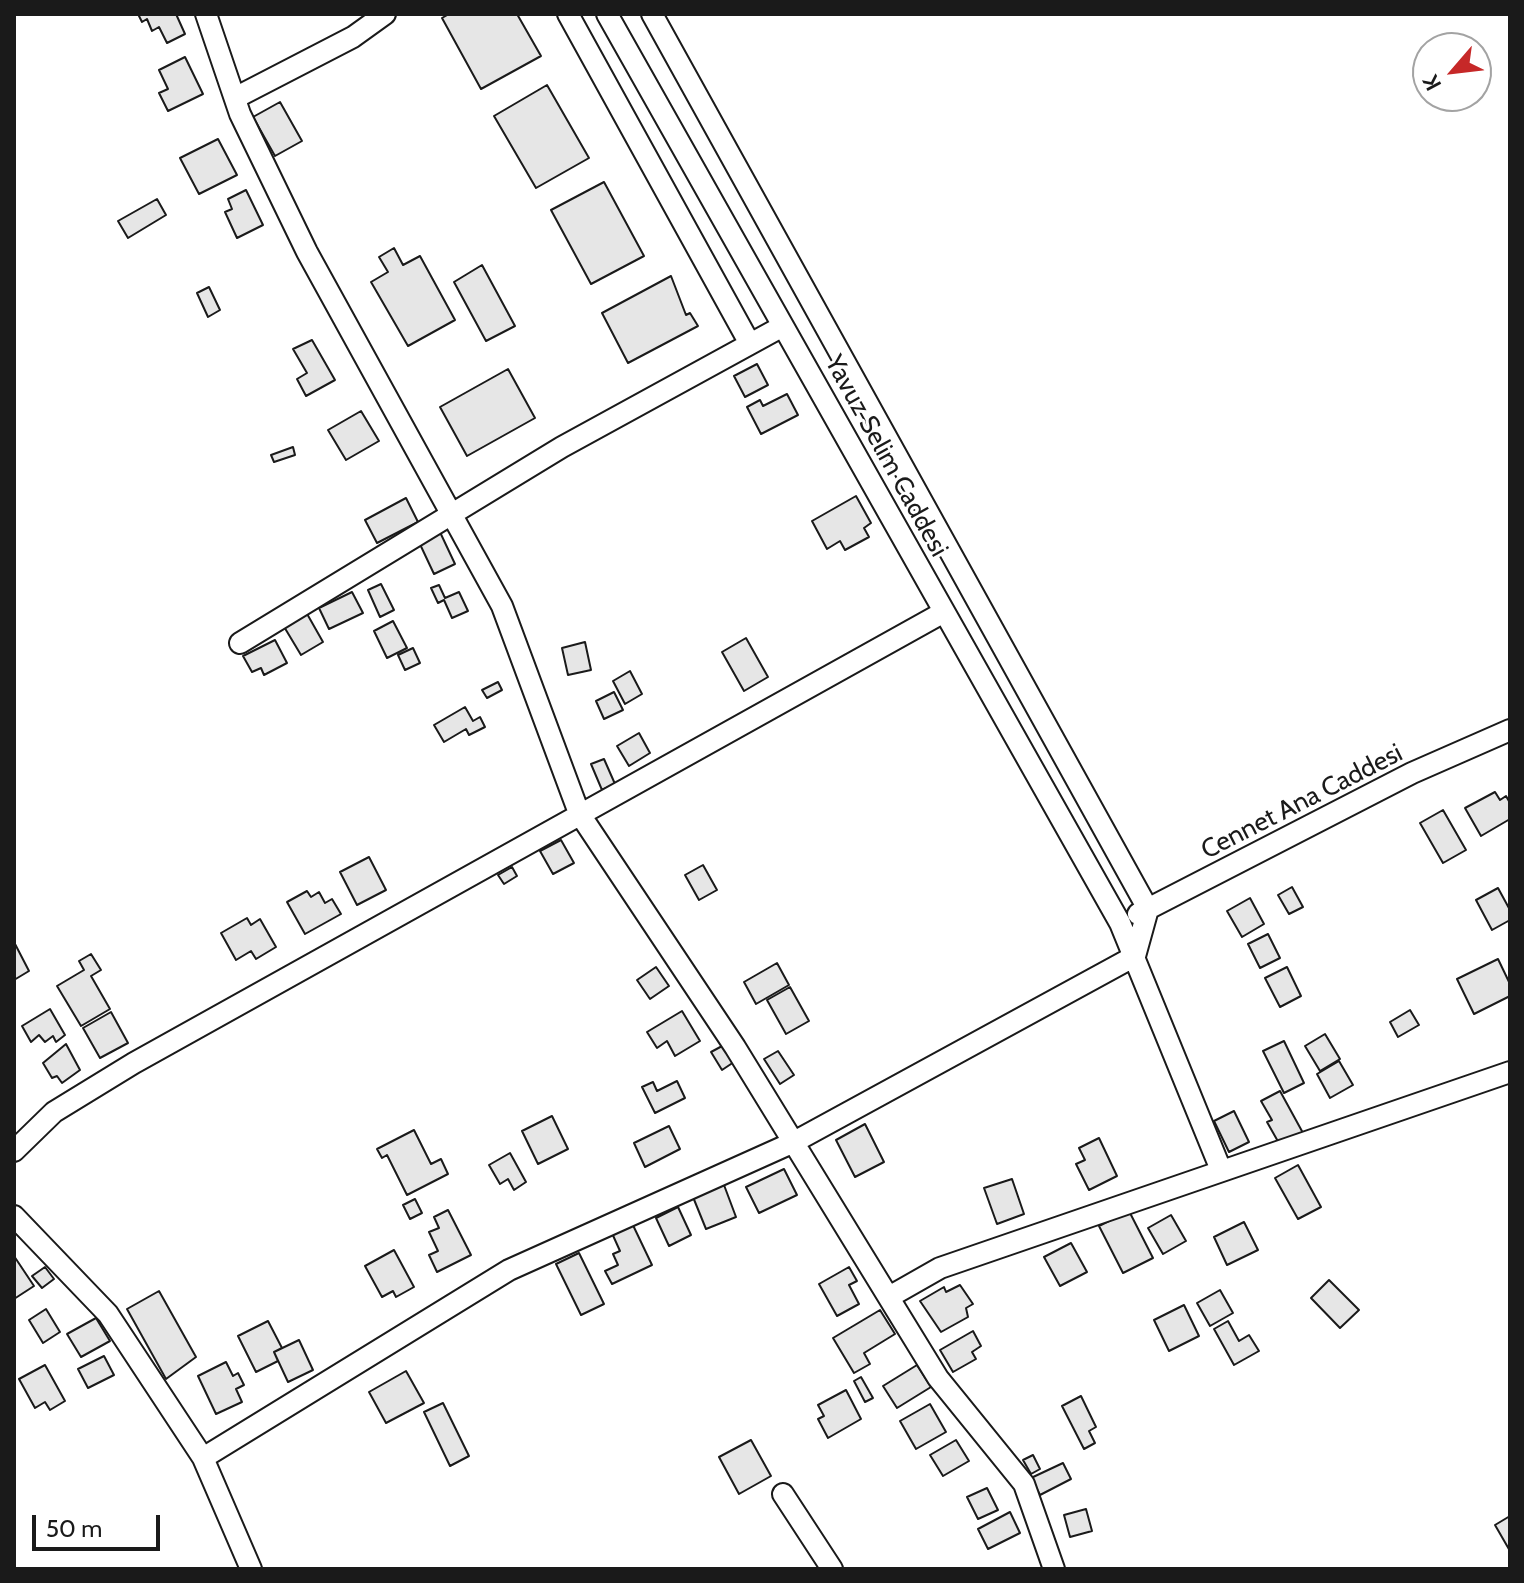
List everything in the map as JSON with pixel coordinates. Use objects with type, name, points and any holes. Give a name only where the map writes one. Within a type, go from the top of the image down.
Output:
[{"type":"street","points":[[206,14],[235,98],[307,252],[502,606],[579,813],[794,1142],[938,1378],[1024,1484],[1054,1569]]},
{"type":"street","points":[[235,98],[353,37],[385,14]]},
{"type":"street","points":[[568,14],[750,344]]},
{"type":"street","name":"Yavuz Selim Caddesi","points":[[607,14],[1120,923],[1221,1170]]},
{"type":"street","name":"Yavuz Selim Caddesi","points":[[652,14],[1148,909]]},
{"type":"street","points":[[240,643],[562,447],[783,326]]},
{"type":"street","points":[[14,1151],[54,1112],[134,1063],[944,612]]},
{"type":"street","name":"Cennet Ana Caddesi","points":[[1120,923],[1412,773],[1510,730]]},
{"type":"street","points":[[203,1458],[509,1270],[794,1142],[1135,956],[1148,909]]},
{"type":"street","points":[[889,1297],[940,1268],[1510,1072]]},
{"type":"street","points":[[14,1216],[108,1314],[203,1458],[251,1569]]},
{"type":"street","points":[[783,1494],[832,1569]]},
{"type":"building","points":[[138,14],[176,14],[185,34],[167,43],[159,27],[152,31],[147,19],[142,22]]},
{"type":"building","points":[[449,14],[517,14],[541,56],[481,89],[442,18]]},
{"type":"building","points":[[185,57],[203,94],[168,111],[159,93],[168,89],[159,70]]},
{"type":"building","points":[[547,85],[589,158],[536,188],[494,116]]},
{"type":"building","points":[[280,102],[302,141],[275,156],[253,117]]},
{"type":"building","points":[[218,139],[237,175],[199,194],[180,158]]},
{"type":"building","points":[[604,182],[644,256],[591,284],[551,210]]},
{"type":"building","points":[[246,190],[263,225],[237,238],[225,212],[232,209],[228,199]]},
{"type":"building","points":[[157,199],[166,215],[128,238],[118,221]]},
{"type":"building","points":[[394,248],[403,265],[420,256],[455,320],[408,346],[371,282],[388,272],[379,257]]},
{"type":"building","points":[[482,265],[515,326],[486,341],[454,282]]},
{"type":"building","points":[[671,276],[686,315],[690,313],[698,326],[628,363],[602,313]]},
{"type":"building","points":[[209,287],[220,310],[208,317],[197,293]]},
{"type":"building","points":[[312,340],[335,380],[306,396],[297,379],[307,373],[293,349]]},
{"type":"building","points":[[757,364],[768,385],[745,397],[734,376]]},
{"type":"building","points":[[508,369],[535,418],[467,456],[440,407]]},
{"type":"building","points":[[787,394],[798,415],[761,434],[747,407],[760,400],[763,406]]},
{"type":"building","points":[[361,411],[379,441],[346,460],[328,430]]},
{"type":"building","points":[[293,447],[295,455],[274,462],[271,455]]},
{"type":"building","points":[[856,496],[871,523],[864,528],[869,537],[845,550],[840,541],[827,549],[812,521]]},
{"type":"building","points":[[406,498],[418,522],[377,543],[365,520]]},
{"type":"building","points":[[439,530],[455,564],[434,574],[418,540]]},
{"type":"building","points":[[381,584],[394,610],[380,617],[368,590]]},
{"type":"building","points":[[439,585],[445,598],[459,592],[468,611],[452,618],[444,600],[438,603],[431,588]]},
{"type":"building","points":[[352,592],[363,613],[329,629],[319,608]]},
{"type":"building","points":[[306,612],[323,642],[301,655],[283,625]]},
{"type":"building","points":[[393,621],[407,648],[387,658],[374,631]]},
{"type":"building","points":[[746,638],[768,677],[744,691],[722,652]]},
{"type":"building","points":[[275,640],[287,663],[264,675],[261,668],[252,672],[243,656]]},
{"type":"building","points":[[585,642],[591,670],[568,675],[562,648]]},
{"type":"building","points":[[413,648],[420,663],[405,670],[398,655]]},
{"type":"building","points":[[630,671],[642,694],[625,704],[613,681]]},
{"type":"building","points":[[498,682],[502,690],[487,698],[482,690]]},
{"type":"building","points":[[614,692],[623,710],[604,719],[596,701]]},
{"type":"building","points":[[465,707],[473,721],[480,717],[485,727],[469,735],[466,729],[444,742],[434,725]]},
{"type":"building","points":[[639,733],[650,753],[629,766],[617,746]]},
{"type":"building","points":[[604,759],[615,784],[602,790],[591,764]]},
{"type":"building","points":[[1495,792],[1500,800],[1506,796],[1510,803],[1510,819],[1481,836],[1465,808]]},
{"type":"building","points":[[1443,810],[1466,850],[1443,863],[1420,823]]},
{"type":"building","points":[[561,840],[574,863],[553,874],[540,851]]},
{"type":"building","points":[[369,857],[386,890],[357,905],[340,872]]},
{"type":"building","points":[[703,865],[717,890],[699,900],[685,875]]},
{"type":"building","points":[[512,867],[517,876],[504,884],[498,875]]},
{"type":"building","points":[[1292,887],[1303,907],[1289,914],[1278,895]]},
{"type":"building","points":[[1498,888],[1510,910],[1510,920],[1492,930],[1476,900]]},
{"type":"building","points":[[307,891],[311,897],[319,892],[325,903],[332,899],[341,914],[305,934],[287,902]]},
{"type":"building","points":[[1250,898],[1264,924],[1242,937],[1227,911]]},
{"type":"building","points":[[247,918],[251,925],[260,919],[276,947],[256,959],[251,951],[236,960],[221,933]]},
{"type":"building","points":[[1268,934],[1280,958],[1260,968],[1248,944]]},
{"type":"building","points":[[14,942],[29,971],[14,980]]},
{"type":"building","points":[[91,954],[101,970],[91,976],[110,1009],[81,1026],[57,986],[84,970],[79,961]]},
{"type":"building","points":[[1498,959],[1510,984],[1510,996],[1474,1014],[1457,979]]},
{"type":"building","points":[[777,963],[789,985],[756,1004],[744,982]]},
{"type":"building","points":[[656,967],[669,986],[650,999],[637,980]]},
{"type":"building","points":[[1287,967],[1301,996],[1280,1007],[1265,978]]},
{"type":"building","points":[[790,987],[809,1021],[786,1034],[767,1000]]},
{"type":"building","points":[[50,1009],[65,1035],[56,1042],[53,1036],[45,1042],[39,1035],[31,1042],[22,1026]]},
{"type":"building","points":[[1410,1010],[1419,1025],[1398,1037],[1390,1022]]},
{"type":"building","points":[[682,1011],[700,1041],[675,1056],[667,1041],[657,1048],[647,1032]]},
{"type":"building","points":[[111,1012],[128,1043],[100,1058],[83,1028]]},
{"type":"building","points":[[1325,1034],[1340,1059],[1320,1071],[1305,1046]]},
{"type":"building","points":[[1284,1041],[1304,1083],[1284,1093],[1263,1051]]},
{"type":"building","points":[[66,1044],[80,1070],[62,1083],[57,1076],[52,1078],[43,1063]]},
{"type":"building","points":[[724,1045],[734,1062],[722,1070],[711,1052]]},
{"type":"building","points":[[778,1051],[794,1075],[780,1084],[764,1059]]},
{"type":"building","points":[[1339,1061],[1353,1085],[1330,1098],[1317,1074]]},
{"type":"building","points":[[677,1081],[685,1098],[655,1113],[642,1087],[653,1082],[657,1091]]},
{"type":"building","points":[[1280,1091],[1303,1133],[1280,1145],[1267,1122],[1272,1120],[1261,1101]]},
{"type":"building","points":[[1234,1111],[1249,1142],[1229,1152],[1214,1121]]},
{"type":"building","points":[[552,1116],[568,1149],[538,1164],[522,1131]]},
{"type":"building","points":[[865,1124],[884,1162],[855,1177],[836,1140]]},
{"type":"building","points":[[669,1126],[680,1149],[645,1167],[634,1143]]},
{"type":"building","points":[[414,1130],[431,1164],[441,1159],[448,1174],[407,1195],[387,1155],[382,1158],[377,1149]]},
{"type":"building","points":[[1099,1138],[1117,1176],[1089,1190],[1076,1164],[1085,1160],[1079,1148]]},
{"type":"building","points":[[510,1153],[526,1182],[514,1190],[508,1179],[500,1184],[489,1165]]},
{"type":"building","points":[[1298,1165],[1321,1207],[1298,1219],[1275,1178]]},
{"type":"building","points":[[784,1169],[797,1195],[759,1213],[746,1187]]},
{"type":"building","points":[[1012,1179],[1024,1214],[997,1224],[984,1188]]},
{"type":"building","points":[[724,1185],[736,1217],[706,1229],[693,1197]]},
{"type":"building","points":[[415,1199],[422,1213],[410,1219],[403,1205]]},
{"type":"building","points":[[678,1207],[691,1235],[669,1246],[656,1218]]},
{"type":"building","points":[[448,1210],[471,1255],[437,1272],[429,1255],[438,1251],[429,1232],[439,1228],[434,1217]]},
{"type":"building","points":[[1129,1211],[1153,1258],[1123,1273],[1099,1226]]},
{"type":"building","points":[[1171,1215],[1186,1241],[1163,1254],[1148,1228]]},
{"type":"building","points":[[631,1221],[652,1265],[612,1284],[605,1271],[618,1265],[613,1254],[620,1251],[611,1231]]},
{"type":"building","points":[[1244,1222],[1258,1250],[1227,1265],[1214,1237]]},
{"type":"building","points":[[1071,1243],[1087,1272],[1060,1286],[1044,1257]]},
{"type":"building","points":[[394,1250],[414,1287],[396,1297],[393,1291],[382,1297],[365,1266]]},
{"type":"building","points":[[579,1253],[604,1304],[581,1315],[556,1264]]},
{"type":"building","points":[[14,1256],[34,1286],[14,1299]]},
{"type":"building","points":[[45,1267],[54,1279],[42,1288],[32,1276]]},
{"type":"building","points":[[849,1267],[857,1281],[849,1285],[859,1304],[837,1316],[819,1284]]},
{"type":"building","points":[[1329,1280],[1359,1310],[1340,1328],[1311,1298]]},
{"type":"building","points":[[960,1285],[973,1304],[966,1308],[968,1317],[941,1332],[920,1301],[944,1287],[946,1292]]},
{"type":"building","points":[[1220,1290],[1233,1313],[1210,1326],[1197,1303]]},
{"type":"building","points":[[159,1291],[196,1357],[166,1379],[127,1309]]},
{"type":"building","points":[[1184,1305],[1199,1336],[1169,1351],[1154,1320]]},
{"type":"building","points":[[46,1309],[60,1332],[43,1343],[29,1320]]},
{"type":"building","points":[[880,1310],[895,1334],[864,1353],[870,1364],[854,1373],[833,1338]]},
{"type":"building","points":[[96,1318],[110,1341],[81,1357],[67,1334]]},
{"type":"building","points":[[268,1321],[282,1348],[274,1352],[278,1361],[256,1372],[238,1336]]},
{"type":"building","points":[[1228,1321],[1239,1341],[1249,1335],[1259,1351],[1234,1365],[1214,1329]]},
{"type":"building","points":[[973,1331],[981,1346],[972,1352],[976,1359],[953,1372],[940,1350]]},
{"type":"building","points":[[299,1340],[313,1370],[288,1382],[274,1352]]},
{"type":"building","points":[[104,1356],[114,1375],[88,1388],[78,1369]]},
{"type":"building","points":[[226,1362],[233,1376],[238,1373],[244,1385],[236,1389],[242,1402],[216,1414],[198,1376]]},
{"type":"building","points":[[45,1365],[65,1401],[50,1410],[45,1402],[35,1408],[19,1379]]},
{"type":"building","points":[[917,1365],[931,1387],[897,1408],[883,1386]]},
{"type":"building","points":[[406,1371],[424,1403],[386,1423],[369,1392]]},
{"type":"building","points":[[861,1377],[873,1398],[865,1402],[854,1381]]},
{"type":"building","points":[[846,1390],[861,1419],[828,1438],[818,1419],[824,1416],[818,1405]]},
{"type":"building","points":[[1081,1396],[1096,1427],[1089,1431],[1095,1443],[1084,1449],[1062,1406]]},
{"type":"building","points":[[443,1403],[469,1456],[450,1466],[424,1412]]},
{"type":"building","points":[[930,1404],[946,1432],[916,1449],[900,1421]]},
{"type":"building","points":[[751,1440],[771,1476],[739,1494],[719,1457]]},
{"type":"building","points":[[956,1440],[969,1461],[943,1476],[930,1455]]},
{"type":"building","points":[[1033,1455],[1040,1469],[1031,1474],[1023,1460]]},
{"type":"building","points":[[1063,1463],[1071,1479],[1040,1495],[1031,1478]]},
{"type":"building","points":[[987,1488],[998,1510],[978,1519],[967,1497]]},
{"type":"building","points":[[1086,1509],[1092,1531],[1070,1537],[1064,1515]]},
{"type":"building","points":[[1010,1512],[1020,1533],[988,1549],[978,1529]]},
{"type":"building","points":[[1510,1516],[1510,1551],[1495,1525]]}]
